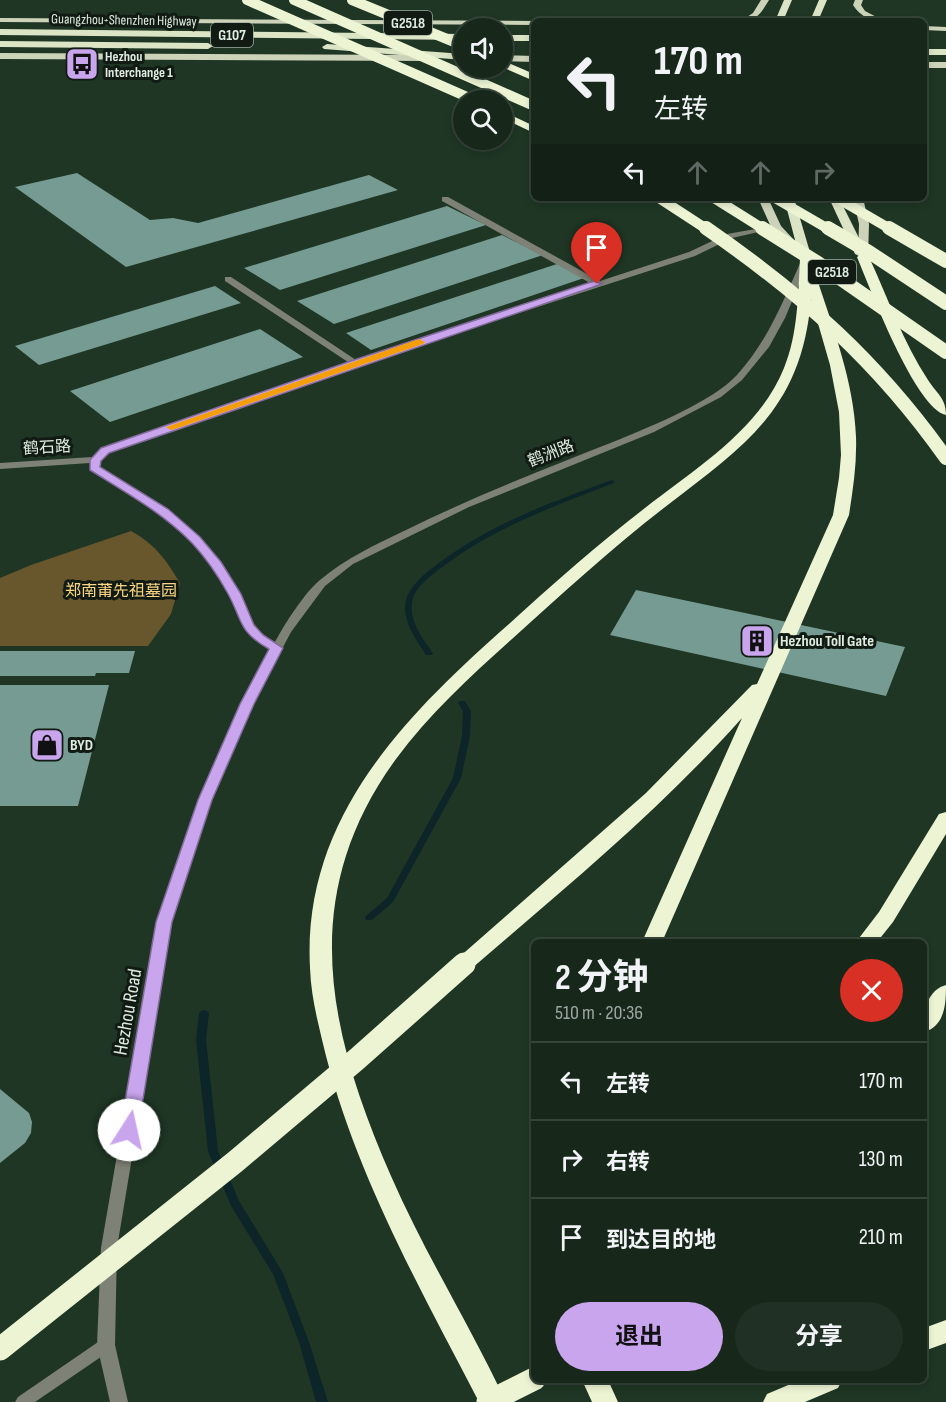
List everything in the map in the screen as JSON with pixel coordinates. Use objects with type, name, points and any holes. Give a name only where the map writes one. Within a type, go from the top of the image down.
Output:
[{"type":"highway","points":[[246,0],[453,91]]},
{"type":"highway","name":"G2518","points":[[294,0],[531,105]]},
{"type":"highway","name":"G2518","points":[[352,0],[453,42]]},
{"type":"highway","points":[[780,18],[788,0]]},
{"type":"highway","points":[[815,18],[823,0]]},
{"type":"highway","points":[[0,21],[96,33]]},
{"type":"highway","name":"Guangzhou-Shenzhen Highway","points":[[0,32],[453,37]]},
{"type":"highway","points":[[513,38],[531,38]]},
{"type":"highway","points":[[927,42],[946,42]]},
{"type":"highway","name":"Guangzhou-Shenzhen Highway","points":[[0,44],[222,46]]},
{"type":"highway","points":[[315,46],[453,56]]},
{"type":"highway","points":[[327,47],[453,47]]},
{"type":"highway","points":[[513,48],[531,48]]},
{"type":"highway","points":[[927,52],[946,52]]},
{"type":"highway","points":[[513,68],[531,77]]},
{"type":"highway","points":[[513,120],[531,128]]},
{"type":"highway","points":[[664,201],[757,262],[810,304],[871,364],[927,428],[946,458]]},
{"type":"highway","name":"G2518","points":[[719,201],[818,262],[946,352]]},
{"type":"highway","name":"G2518","points":[[780,201],[869,252],[946,303]]},
{"type":"highway","points":[[653,939],[841,515],[849,454],[847,421],[831,343],[790,201]]},
{"type":"highway","points":[[836,201],[915,370],[946,411]]},
{"type":"highway","points":[[840,201],[946,261]]},
{"type":"highway","points":[[493,1402],[375,1165],[352,1108],[336,1056],[326,1009],[320,959],[325,903],[336,856],[357,805],[384,762],[418,719],[451,684],[603,548],[715,459],[746,432],[765,411],[786,378],[797,346],[804,306],[806,260]]},
{"type":"highway","points":[[0,1349],[244,1154],[357,1059],[651,802],[717,736],[771,674]]},
{"type":"highway","points":[[868,939],[886,917],[945,819]]},
{"type":"highway","points":[[927,1020],[946,993]]},
{"type":"highway","points":[[927,1339],[946,1331]]},
{"type":"highway","points":[[488,1402],[531,1380]]},
{"type":"highway","points":[[776,1402],[822,1383]]},
{"type":"main road","points":[[750,18],[756,15],[765,0]]},
{"type":"main road","points":[[859,0],[857,5],[862,13],[873,18]]},
{"type":"main road","points":[[0,21],[531,23]]},
{"type":"main road","points":[[927,28],[946,29]]},
{"type":"main road","points":[[0,56],[453,57]]},
{"type":"main road","points":[[513,58],[531,59]]},
{"type":"main road","points":[[927,65],[946,65]]},
{"type":"main road","points":[[764,201],[776,227],[806,260]]},
{"type":"main road","points":[[859,201],[864,224],[863,257]]},
{"type":"street","points":[[445,199],[597,284]]},
{"type":"street","points":[[277,648],[258,638],[248,626],[234,594],[217,565],[195,540],[163,512],[94,468],[95,460],[105,450],[355,363],[692,254],[730,236],[776,227]]},
{"type":"street","name":"鹤洲路","points":[[277,648],[286,631],[321,584],[349,562],[465,505],[651,430],[718,395],[739,378],[764,347],[781,318],[806,260]]},
{"type":"street","points":[[228,279],[355,363]]},
{"type":"street","name":"鹤石路","points":[[0,466],[95,460]]},
{"type":"street","name":"Hezhou Road","points":[[119,1402],[106,1345],[109,1248],[164,922],[205,800],[247,704],[277,648]]},
{"type":"lane","points":[[23,1402],[106,1345]]},
{"type":"green space","name":"郑南莆先祖墓园","points":[[131,531],[147,541],[159,553],[180,583],[171,614],[148,646],[0,646],[0,578]]},
{"type":"building","points":[[77,173],[150,220],[173,218],[198,223],[369,175],[398,190],[126,267],[15,187]]},
{"type":"building","points":[[447,206],[486,225],[280,290],[244,268]]},
{"type":"building","points":[[502,235],[543,255],[334,324],[297,301]]},
{"type":"building","points":[[557,264],[584,278],[371,350],[346,333]]},
{"type":"building","points":[[215,286],[241,303],[39,365],[15,346]]},
{"type":"building","points":[[260,329],[303,357],[110,422],[70,391]]},
{"type":"building","name":"Hezhou Toll Gate","points":[[636,590],[905,647],[886,696],[610,635]]},
{"type":"building","points":[[0,651],[135,651],[129,673],[96,673],[95,676],[0,676]]},
{"type":"building","name":"BYD","points":[[0,685],[109,685],[78,806],[0,806]]},
{"type":"building","points":[[0,1089],[29,1113],[32,1122],[31,1133],[25,1143],[0,1163]]},
{"type":"waterway","points":[[429,653],[409,613],[410,598],[427,576],[454,555],[497,529],[519,518],[612,482]]},
{"type":"waterway","points":[[369,918],[390,900],[457,778],[466,736],[467,711],[462,703]]},
{"type":"waterway","points":[[204,1013],[201,1040],[213,1151],[235,1203],[278,1273],[304,1342],[322,1402]]},
{"type":"slow traffic","points":[[171,427],[419,342]]},
{"type":"place","name":"Hezhou Interchange 1","points":[[82,64]]},
{"type":"place","name":"Hezhou Toll Gate","points":[[757,641]]},
{"type":"place","name":"BYD","points":[[47,745]]},
{"type":"route","points":[[129,1130],[164,922],[205,800],[247,704],[277,648],[258,638],[248,626],[234,594],[217,565],[195,540],[163,512],[94,468],[95,460],[105,450],[355,363],[597,284]]}]
